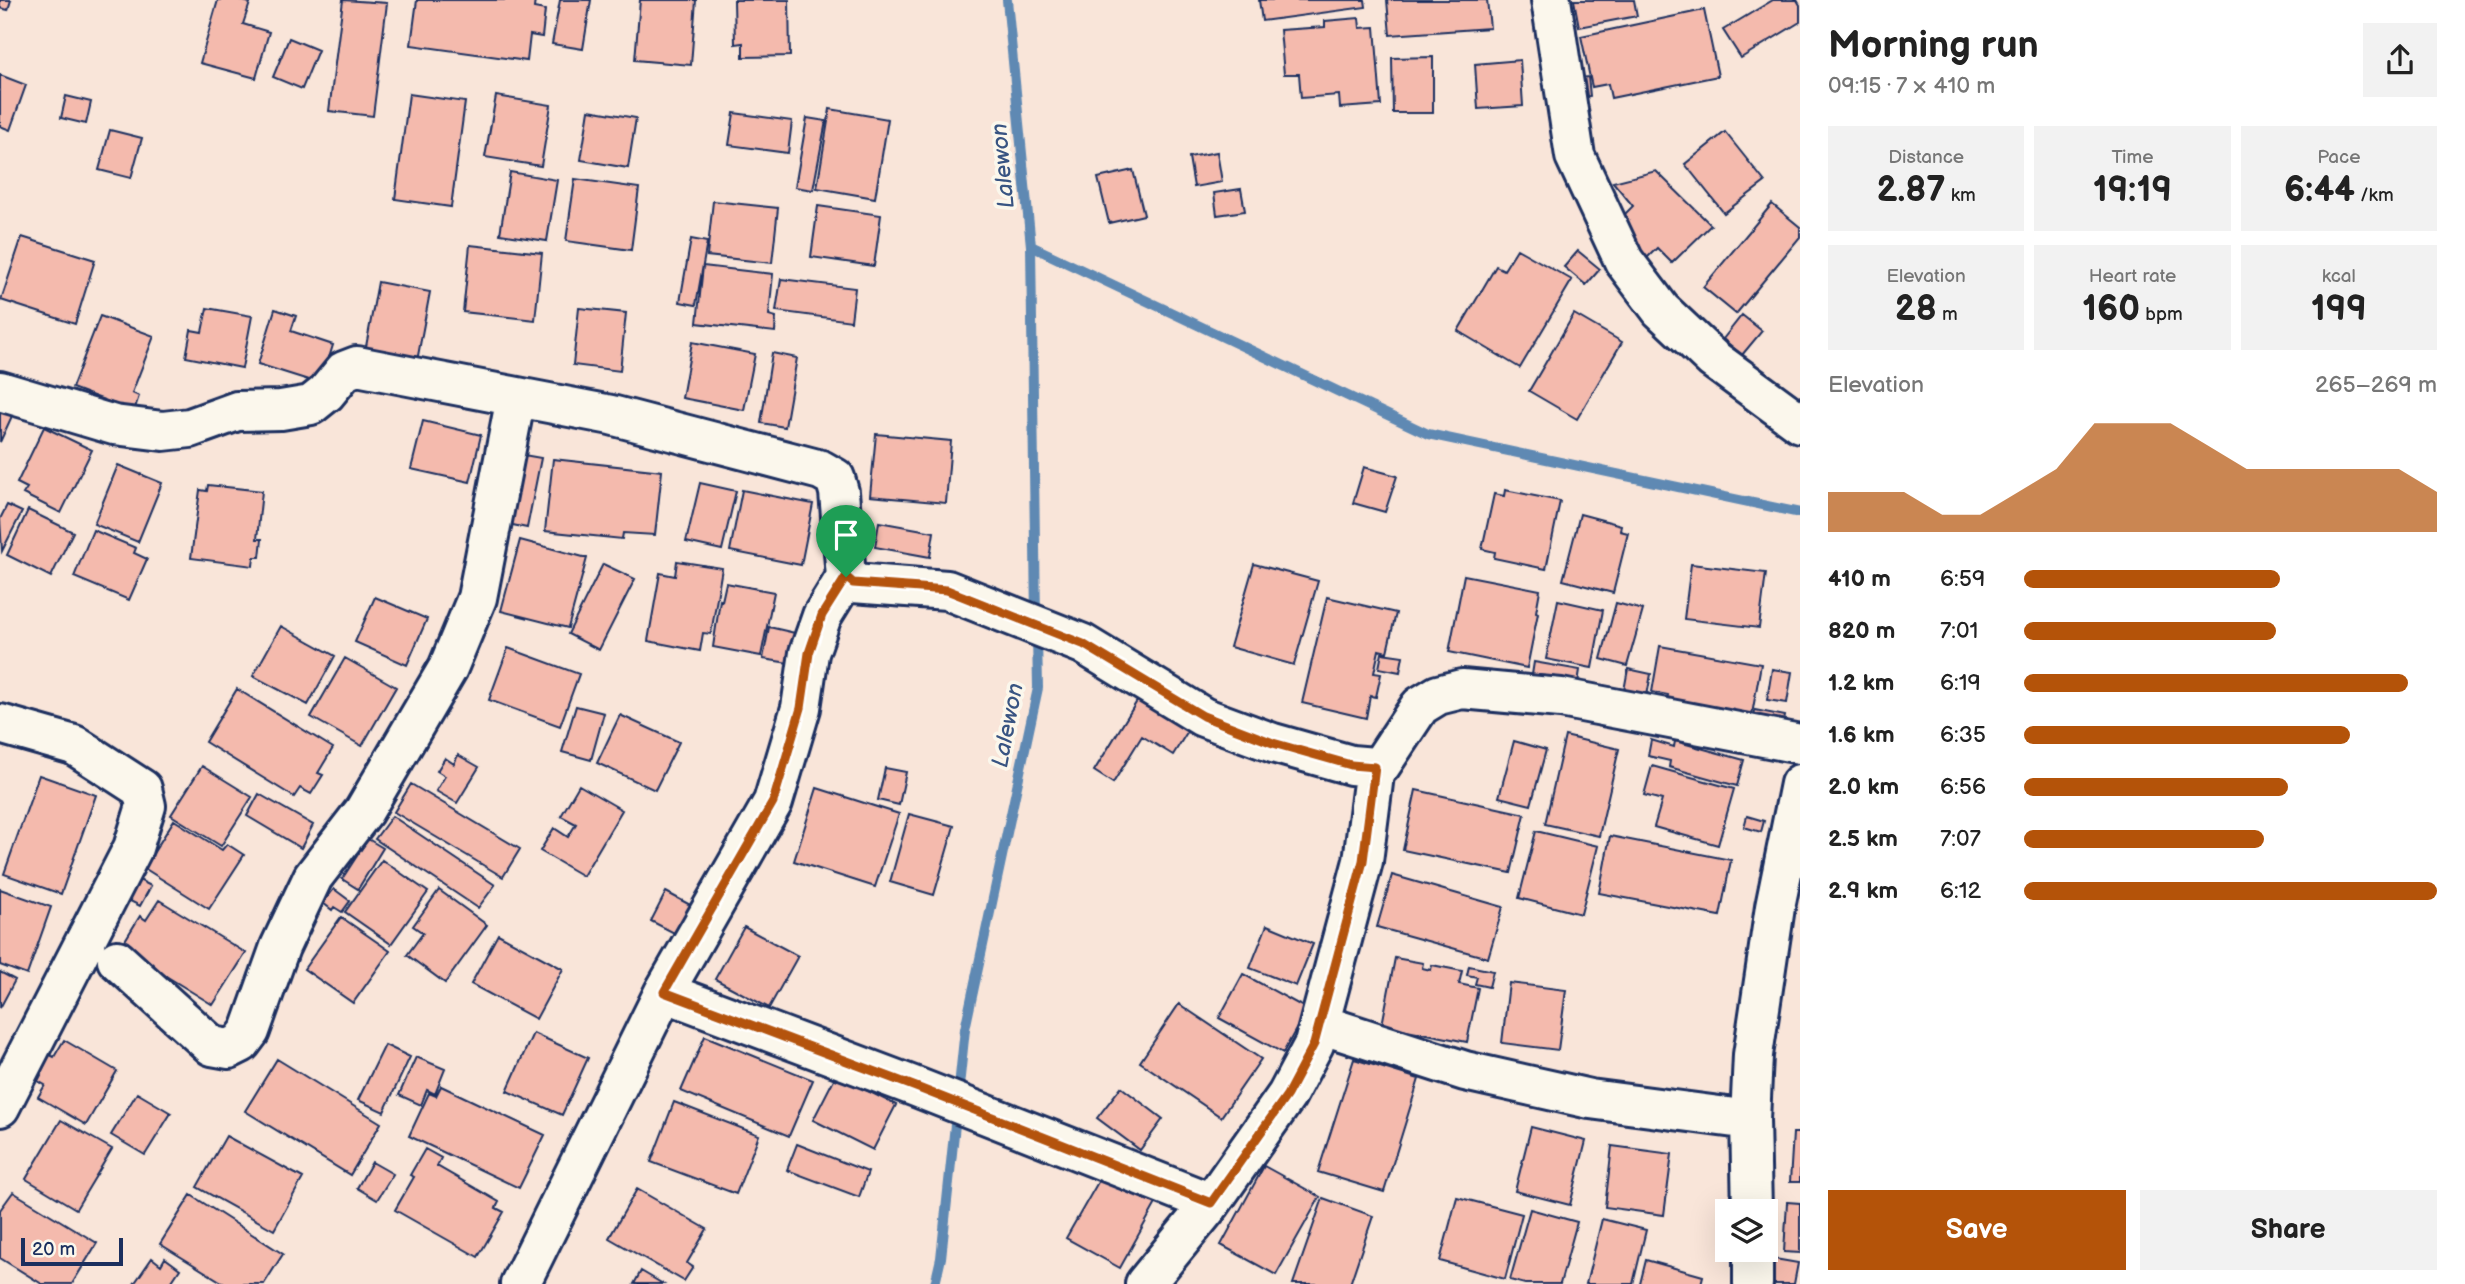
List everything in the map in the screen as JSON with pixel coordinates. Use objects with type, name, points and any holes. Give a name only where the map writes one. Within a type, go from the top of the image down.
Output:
[{"type":"street","points":[[1552,0],[1575,156],[1625,261],[1661,310],[1713,359],[1800,423]]},
{"type":"street","points":[[0,391],[114,425],[163,431],[190,428],[237,411],[281,410],[311,405],[326,393],[344,371],[357,366],[611,415],[821,470],[835,478],[839,492],[846,577],[822,615],[809,653],[801,708],[773,802],[664,992],[520,1284]]},
{"type":"street","points":[[92,928],[117,960],[212,1046],[229,1049],[241,1043],[250,1031],[280,947],[313,877],[364,811],[448,668],[477,598],[516,397]]},
{"type":"street","points":[[846,577],[853,583],[947,590],[1083,644],[1203,716],[1273,743],[1351,765],[1381,765],[1420,706],[1438,695],[1462,689],[1561,698],[1800,744]]},
{"type":"street","points":[[0,724],[74,745],[142,789],[146,806],[133,848],[0,1107]]},
{"type":"street","points":[[1145,1284],[1211,1203],[1287,1095],[1314,1044],[1363,861],[1375,767]]},
{"type":"street","points":[[1752,1199],[1750,1120],[1753,1055],[1775,907],[1800,784]]},
{"type":"street","points":[[72,967],[117,960]]},
{"type":"street","points":[[664,992],[1211,1203]]},
{"type":"street","points":[[1320,1024],[1414,1052],[1465,1071],[1590,1099],[1750,1120]]},
{"type":"street","points":[[1753,1262],[1753,1284]]},
{"type":"building","points":[[0,0],[11,0],[8,10],[0,8]]},
{"type":"building","points":[[218,0],[250,3],[243,24],[269,32],[256,78],[200,63]]},
{"type":"building","points":[[343,0],[387,3],[373,116],[329,111]]},
{"type":"building","points":[[417,0],[535,0],[534,8],[545,10],[542,37],[530,35],[527,61],[411,45]]},
{"type":"building","points":[[560,0],[591,0],[583,49],[552,44]]},
{"type":"building","points":[[640,0],[696,0],[691,65],[635,60]]},
{"type":"building","points":[[734,0],[789,0],[790,56],[743,57],[743,43],[735,44]]},
{"type":"building","points":[[1259,0],[1365,0],[1366,7],[1262,21]]},
{"type":"building","points":[[1387,0],[1487,0],[1490,28],[1390,35]]},
{"type":"building","points":[[1574,0],[1634,0],[1637,16],[1579,27]]},
{"type":"building","points":[[1773,0],[1797,0],[1800,5],[1800,22],[1741,58],[1723,30]]},
{"type":"building","points":[[1704,10],[1718,76],[1611,98],[1608,84],[1592,87],[1581,36]]},
{"type":"building","points":[[1359,18],[1360,28],[1375,27],[1381,105],[1340,108],[1339,95],[1301,98],[1299,74],[1284,74],[1280,30],[1325,27],[1325,21]]},
{"type":"building","points":[[289,38],[318,50],[302,89],[273,77]]},
{"type":"building","points":[[1433,57],[1433,113],[1393,113],[1392,58]]},
{"type":"building","points":[[1520,60],[1523,106],[1478,109],[1475,64]]},
{"type":"building","points":[[0,75],[26,85],[10,130],[0,126]]},
{"type":"building","points":[[1588,77],[1590,96],[1574,98],[1571,79]]},
{"type":"building","points":[[409,94],[465,102],[451,207],[395,199]]},
{"type":"building","points":[[66,96],[91,102],[86,124],[61,118]]},
{"type":"building","points":[[496,96],[551,105],[541,166],[485,157]]},
{"type":"building","points":[[830,109],[888,119],[875,198],[817,188]]},
{"type":"building","points":[[589,110],[636,118],[628,168],[581,160]]},
{"type":"building","points":[[734,113],[792,121],[788,153],[729,145]]},
{"type":"building","points":[[807,118],[826,121],[813,190],[795,187]]},
{"type":"building","points":[[110,130],[142,138],[131,178],[99,170]]},
{"type":"building","points":[[1725,132],[1765,182],[1724,213],[1685,164]]},
{"type":"building","points":[[1217,152],[1222,182],[1194,187],[1189,157]]},
{"type":"building","points":[[1133,170],[1144,215],[1109,223],[1098,178]]},
{"type":"building","points":[[1656,171],[1711,225],[1672,263],[1657,248],[1644,261],[1612,227],[1633,206],[1613,182]]},
{"type":"building","points":[[510,172],[557,180],[547,241],[500,234]]},
{"type":"building","points":[[575,179],[639,188],[631,250],[566,241]]},
{"type":"building","points":[[1241,189],[1245,211],[1217,215],[1214,193]]},
{"type":"building","points":[[713,201],[778,208],[772,263],[707,256]]},
{"type":"building","points":[[1772,204],[1800,227],[1800,237],[1736,314],[1703,287]]},
{"type":"building","points":[[818,206],[881,215],[874,266],[811,257]]},
{"type":"building","points":[[22,237],[95,260],[75,324],[1,300]]},
{"type":"building","points":[[691,239],[707,242],[696,305],[680,302]]},
{"type":"building","points":[[470,245],[542,253],[535,320],[463,312]]},
{"type":"building","points":[[1517,249],[1572,280],[1520,368],[1458,331],[1496,266],[1504,270]]},
{"type":"building","points":[[1578,251],[1600,269],[1586,285],[1564,267]]},
{"type":"building","points":[[703,266],[773,274],[769,315],[776,317],[775,332],[697,323]]},
{"type":"building","points":[[781,279],[855,288],[851,321],[776,311]]},
{"type":"building","points":[[378,282],[430,292],[417,361],[365,352]]},
{"type":"building","points":[[207,308],[252,316],[242,368],[186,357],[191,330],[202,332]]},
{"type":"building","points":[[579,308],[626,313],[620,371],[573,365]]},
{"type":"building","points":[[275,309],[296,316],[291,331],[333,345],[321,384],[258,364]]},
{"type":"building","points":[[1574,314],[1622,342],[1577,419],[1529,391]]},
{"type":"building","points":[[1742,315],[1762,331],[1742,355],[1723,339]]},
{"type":"building","points":[[100,316],[154,336],[132,393],[139,396],[133,414],[114,406],[115,404],[72,388]]},
{"type":"building","points":[[692,342],[755,354],[744,410],[682,398]]},
{"type":"building","points":[[772,353],[797,358],[785,427],[761,423]]},
{"type":"building","points":[[0,410],[12,416],[0,442]]},
{"type":"building","points":[[423,421],[481,435],[470,482],[411,469]]},
{"type":"building","points":[[44,427],[92,450],[61,513],[23,494],[27,488],[17,483]]},
{"type":"building","points":[[876,434],[951,441],[946,503],[870,496]]},
{"type":"building","points":[[518,454],[541,458],[527,528],[503,523]]},
{"type":"building","points":[[553,459],[662,471],[655,535],[623,533],[622,539],[545,531]]},
{"type":"building","points":[[118,465],[162,483],[138,542],[94,524]]},
{"type":"building","points":[[1364,467],[1397,476],[1385,512],[1353,503]]},
{"type":"building","points":[[700,483],[736,491],[722,550],[686,542]]},
{"type":"building","points":[[208,485],[262,491],[257,539],[262,539],[260,557],[254,557],[253,566],[191,558],[200,490],[207,491]]},
{"type":"building","points":[[742,490],[813,504],[801,565],[730,551]]},
{"type":"building","points":[[1505,490],[1560,501],[1546,569],[1494,558],[1495,552],[1482,549],[1494,494],[1504,496]]},
{"type":"building","points":[[7,505],[22,512],[2,551],[0,519]]},
{"type":"building","points":[[28,510],[73,532],[51,577],[7,555]]},
{"type":"building","points":[[1580,514],[1621,525],[1620,531],[1628,533],[1613,593],[1563,580]]},
{"type":"building","points":[[879,522],[934,532],[930,557],[875,547]]},
{"type":"building","points":[[93,530],[136,548],[134,553],[147,559],[129,600],[74,577]]},
{"type":"building","points":[[520,540],[587,558],[568,628],[501,611]]},
{"type":"building","points":[[677,561],[722,568],[711,634],[703,633],[700,651],[648,641],[660,573],[675,576]]},
{"type":"building","points":[[603,564],[635,579],[599,650],[568,634]]},
{"type":"building","points":[[1254,564],[1318,581],[1294,665],[1230,647]]},
{"type":"building","points":[[1691,564],[1766,573],[1759,628],[1684,619]]},
{"type":"building","points":[[1464,575],[1540,590],[1527,668],[1449,652]]},
{"type":"building","points":[[726,583],[774,592],[761,656],[713,647],[720,600],[722,601]]},
{"type":"building","points":[[375,597],[427,619],[407,665],[355,642]]},
{"type":"building","points":[[1327,597],[1396,613],[1387,652],[1379,650],[1374,673],[1381,674],[1376,697],[1370,696],[1366,718],[1302,703]]},
{"type":"building","points":[[1558,600],[1603,610],[1592,668],[1546,659]]},
{"type":"building","points":[[1616,603],[1643,610],[1627,666],[1601,659]]},
{"type":"building","points":[[281,626],[335,656],[308,705],[253,676]]},
{"type":"building","points":[[769,627],[795,633],[789,663],[763,659]]},
{"type":"building","points":[[1660,646],[1761,664],[1751,720],[1666,705],[1668,695],[1652,692]]},
{"type":"building","points":[[508,648],[579,674],[560,726],[489,700]]},
{"type":"building","points":[[1382,653],[1403,656],[1400,672],[1379,668]]},
{"type":"building","points":[[345,658],[396,687],[362,746],[311,717]]},
{"type":"building","points":[[1534,662],[1580,670],[1577,689],[1531,681]]},
{"type":"building","points":[[1628,669],[1651,674],[1646,701],[1623,696]]},
{"type":"building","points":[[1772,669],[1792,672],[1787,703],[1767,700]]},
{"type":"building","points":[[237,689],[333,748],[318,773],[323,775],[311,794],[300,788],[294,797],[205,742]]},
{"type":"building","points":[[1139,698],[1189,729],[1173,755],[1142,736],[1113,783],[1094,771]]},
{"type":"building","points":[[576,706],[604,713],[591,760],[562,752]]},
{"type":"building","points":[[1755,710],[1785,716],[1781,738],[1752,733]]},
{"type":"building","points":[[620,715],[679,742],[655,790],[597,763]]},
{"type":"building","points":[[1565,736],[1619,749],[1599,836],[1545,824]]},
{"type":"building","points":[[1651,740],[1674,747],[1675,741],[1744,760],[1737,786],[1669,767],[1670,761],[1648,756]]},
{"type":"building","points":[[1514,741],[1546,750],[1531,805],[1499,797]]},
{"type":"building","points":[[458,755],[479,767],[457,803],[436,791],[445,776],[437,771],[445,758],[454,764]]},
{"type":"building","points":[[202,766],[252,797],[221,846],[171,815]]},
{"type":"building","points":[[1652,766],[1734,789],[1718,845],[1654,827],[1662,800],[1644,795]]},
{"type":"building","points":[[885,768],[906,772],[899,805],[878,800]]},
{"type":"building","points":[[39,775],[96,795],[61,894],[4,874]]},
{"type":"building","points":[[411,784],[520,849],[503,877],[394,812]]},
{"type":"building","points":[[579,785],[622,810],[583,876],[540,851],[554,828],[568,837],[576,824],[561,816]]},
{"type":"building","points":[[817,788],[899,814],[875,887],[794,861]]},
{"type":"building","points":[[1416,790],[1525,814],[1511,873],[1403,850]]},
{"type":"building","points":[[259,794],[313,825],[301,848],[247,816]]},
{"type":"building","points":[[909,814],[954,826],[934,895],[890,882]]},
{"type":"building","points":[[392,816],[495,885],[478,908],[375,839]]},
{"type":"building","points":[[1747,816],[1764,821],[1761,832],[1744,827]]},
{"type":"building","points":[[174,820],[222,850],[227,844],[244,855],[209,909],[144,868]]},
{"type":"building","points":[[1536,831],[1598,846],[1581,914],[1519,898]]},
{"type":"building","points":[[1610,836],[1731,860],[1720,916],[1599,893]]},
{"type":"building","points":[[368,839],[383,848],[358,889],[342,879]]},
{"type":"building","points":[[382,860],[428,892],[391,944],[345,912]]},
{"type":"building","points":[[1392,875],[1503,907],[1488,958],[1377,927]]},
{"type":"building","points":[[133,877],[151,886],[140,906],[122,897]]},
{"type":"building","points":[[0,889],[51,907],[27,975],[0,965]]},
{"type":"building","points":[[334,889],[350,901],[342,912],[334,907],[332,910],[323,903]]},
{"type":"building","points":[[439,890],[487,925],[445,983],[407,955],[423,933],[413,926]]},
{"type":"building","points":[[666,892],[694,907],[680,936],[651,921]]},
{"type":"building","points":[[159,900],[246,953],[213,1005],[127,952],[131,946],[124,942],[140,916],[146,920]]},
{"type":"building","points":[[341,917],[390,951],[353,1003],[304,969]]},
{"type":"building","points":[[1267,925],[1313,944],[1296,986],[1250,968]]},
{"type":"building","points":[[744,927],[798,956],[769,1008],[715,979]]},
{"type":"building","points":[[498,934],[563,969],[536,1019],[471,984]]},
{"type":"building","points":[[1395,958],[1423,963],[1422,968],[1431,970],[1432,965],[1462,971],[1459,984],[1478,988],[1467,1042],[1382,1025]]},
{"type":"building","points":[[1469,966],[1493,971],[1489,987],[1475,984],[1477,977],[1467,975]]},
{"type":"building","points":[[0,972],[15,980],[0,1008]]},
{"type":"building","points":[[1243,974],[1307,1009],[1283,1053],[1219,1018]]},
{"type":"building","points":[[1509,983],[1566,990],[1558,1050],[1502,1043]]},
{"type":"building","points":[[1179,1004],[1261,1059],[1221,1117],[1140,1062]]},
{"type":"building","points":[[533,1033],[588,1058],[562,1115],[507,1091]]},
{"type":"building","points":[[705,1036],[813,1080],[789,1136],[681,1091]]},
{"type":"building","points":[[64,1040],[117,1071],[86,1125],[38,1097],[45,1085],[38,1081],[41,1075],[35,1071],[46,1053],[54,1057]]},
{"type":"building","points":[[385,1045],[410,1057],[384,1112],[358,1100]]},
{"type":"building","points":[[416,1057],[445,1069],[435,1094],[427,1090],[421,1105],[399,1095]]},
{"type":"building","points":[[277,1059],[381,1123],[350,1175],[245,1111]]},
{"type":"building","points":[[1354,1059],[1419,1079],[1384,1192],[1318,1172]]},
{"type":"building","points":[[836,1075],[896,1105],[873,1150],[813,1120]]},
{"type":"building","points":[[441,1086],[545,1135],[519,1188],[409,1136],[429,1093],[436,1096]]},
{"type":"building","points":[[1121,1087],[1163,1119],[1140,1150],[1097,1118]]},
{"type":"building","points":[[137,1093],[171,1113],[145,1155],[111,1135]]},
{"type":"building","points":[[674,1102],[759,1135],[736,1194],[651,1162]]},
{"type":"building","points":[[61,1120],[112,1149],[76,1209],[26,1179]]},
{"type":"building","points":[[1531,1127],[1586,1141],[1570,1205],[1515,1191]]},
{"type":"building","points":[[1793,1133],[1800,1133],[1800,1182],[1790,1182]]},
{"type":"building","points":[[226,1136],[303,1178],[274,1230],[197,1187]]},
{"type":"building","points":[[797,1144],[868,1172],[859,1197],[787,1170]]},
{"type":"building","points":[[1612,1146],[1672,1154],[1664,1215],[1605,1207]]},
{"type":"building","points":[[425,1149],[441,1158],[437,1166],[499,1202],[496,1208],[504,1212],[478,1257],[395,1210],[414,1177],[410,1175]]},
{"type":"building","points":[[372,1162],[393,1174],[377,1200],[357,1188]]},
{"type":"building","points":[[1264,1166],[1320,1197],[1276,1275],[1221,1245]]},
{"type":"building","points":[[1106,1168],[1159,1198],[1120,1268],[1066,1238]]},
{"type":"building","points":[[637,1189],[707,1229],[687,1263],[693,1267],[684,1281],[609,1238]]},
{"type":"building","points":[[13,1192],[97,1243],[72,1284],[42,1284],[0,1258],[0,1210]]},
{"type":"building","points":[[191,1195],[283,1254],[264,1284],[225,1284],[160,1244]]},
{"type":"building","points":[[1457,1197],[1522,1214],[1505,1279],[1440,1261]]},
{"type":"building","points":[[1323,1198],[1373,1216],[1350,1284],[1293,1284]]},
{"type":"building","points":[[1787,1202],[1800,1203],[1800,1253],[1784,1252]]},
{"type":"building","points":[[1530,1209],[1577,1222],[1560,1284],[1525,1284],[1510,1280]]},
{"type":"building","points":[[1602,1219],[1646,1230],[1633,1284],[1586,1284]]},
{"type":"building","points":[[152,1258],[161,1265],[165,1258],[180,1269],[170,1284],[134,1284]]},
{"type":"building","points":[[1646,1260],[1703,1276],[1701,1284],[1640,1284]]},
{"type":"building","points":[[1778,1260],[1798,1263],[1794,1284],[1771,1284],[1775,1262]]},
{"type":"building","points":[[641,1271],[663,1284],[634,1284]]},
{"type":"waterway","name":"Lalewon","points":[[1007,0],[1031,246],[1036,619]]},
{"type":"waterway","points":[[1031,246],[1428,434],[1800,513]]},
{"type":"waterway","name":"Lalewon","points":[[935,1284],[941,1258],[965,1029],[1038,688],[1037,635]]},
{"type":"route","points":[[846,577],[853,583],[947,590],[1083,644],[1203,716],[1273,743],[1351,765],[1375,767],[1363,861],[1314,1044],[1287,1095],[1211,1203],[664,992],[773,802],[801,708],[809,653],[822,615],[846,577]]}]
